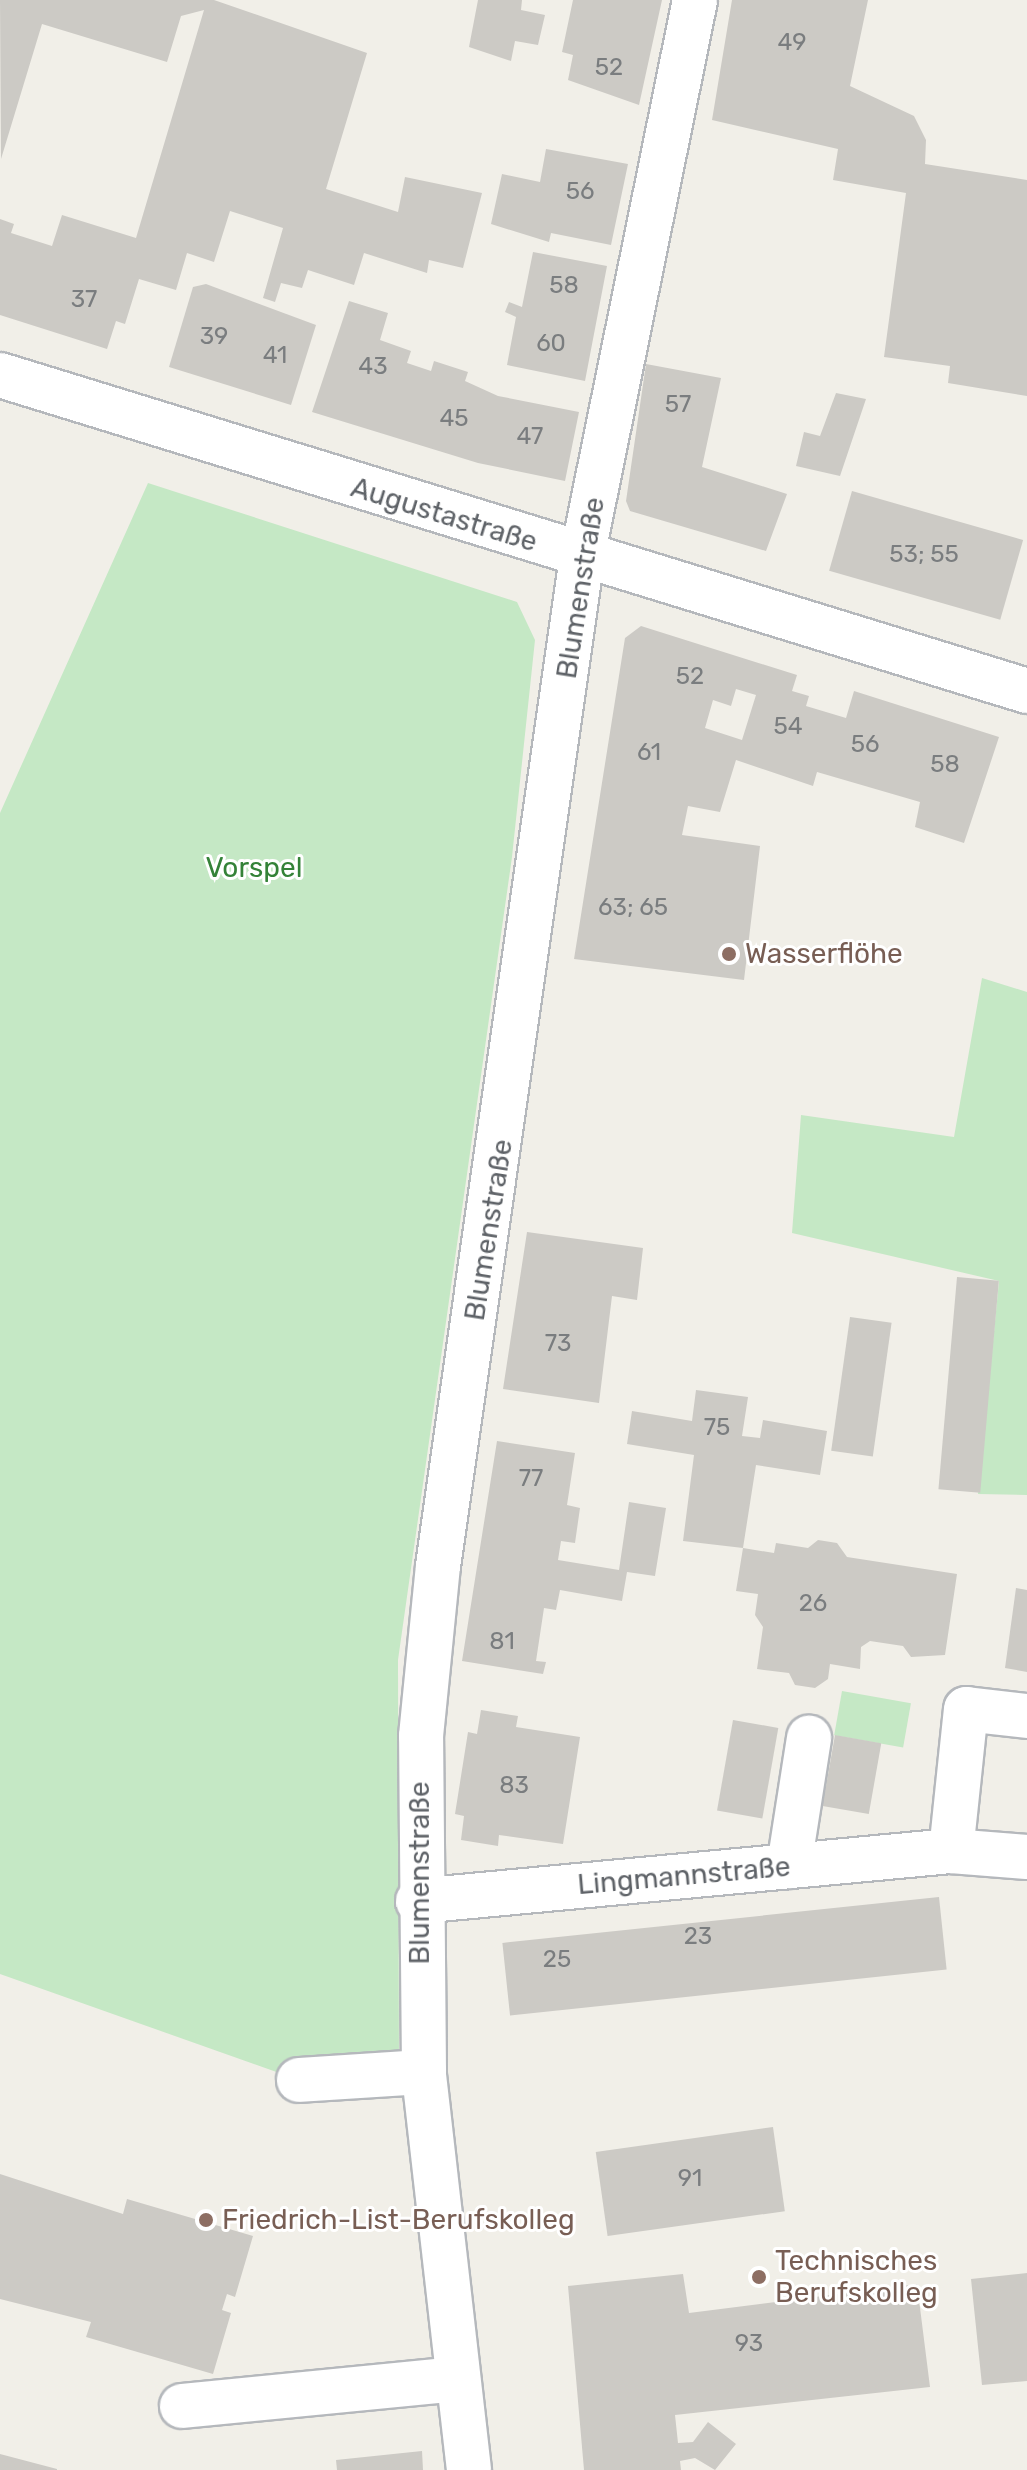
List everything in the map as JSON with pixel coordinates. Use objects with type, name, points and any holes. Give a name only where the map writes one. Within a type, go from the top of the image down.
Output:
[{"type":"street","name":"Blumenstraße","points":[[469,2470],[456,2379],[424,2072],[418,1901],[421,1736],[438,1566],[582,557],[695,0]]},
{"type":"street","name":"Augustastraße","points":[[0,375],[582,557],[1027,691]]},
{"type":"street","points":[[951,1851],[966,1709],[1027,1716]]},
{"type":"street","points":[[789,1866],[809,1738]]},
{"type":"street","name":"Lingmannstraße","points":[[418,1901],[951,1851],[1027,1857]]},
{"type":"street","points":[[299,2080],[424,2072]]},
{"type":"street","points":[[182,2406],[456,2379]]},
{"type":"green space","name":"Vorspel","points":[[148,483],[517,602],[535,640],[512,857],[398,1660],[399,2072],[299,2080],[0,1974],[0,813]]},
{"type":"green space","points":[[982,978],[1027,992],[1027,1495],[978,1494],[999,1281],[792,1233],[801,1115],[954,1137]]},
{"type":"green space","points":[[842,1691],[911,1703],[903,1747],[834,1735]]},
{"type":"building","points":[[0,0],[214,0],[367,53],[326,189],[398,212],[405,177],[482,193],[463,268],[429,260],[427,273],[364,253],[354,285],[308,270],[302,288],[281,283],[275,302],[263,298],[283,228],[230,211],[214,262],[187,253],[176,290],[139,279],[125,324],[116,321],[107,349],[0,315],[0,219],[14,224],[11,233],[52,246],[62,215],[136,238],[204,10],[181,16],[167,62],[42,24],[1,159]]},
{"type":"building","points":[[478,0],[522,0],[521,10],[545,15],[538,45],[515,41],[511,61],[469,47]]},
{"type":"building","points":[[573,0],[662,0],[639,105],[568,80],[573,55],[562,52]]},
{"type":"building","points":[[732,0],[868,0],[850,86],[914,116],[926,140],[925,164],[1027,180],[1027,396],[948,383],[950,366],[884,357],[906,193],[833,180],[838,149],[712,120]]},
{"type":"building","points":[[546,149],[628,164],[611,245],[551,233],[549,242],[491,224],[502,174],[540,182]]},
{"type":"building","points":[[533,252],[607,266],[585,381],[507,365],[516,317],[505,312],[509,302],[522,307]]},
{"type":"building","points":[[206,284],[316,325],[291,405],[169,367],[193,287]]},
{"type":"building","points":[[349,301],[388,313],[380,340],[411,351],[407,363],[431,371],[434,361],[468,372],[465,381],[498,396],[579,412],[565,481],[478,463],[312,412]]},
{"type":"building","points":[[646,364],[721,378],[702,467],[787,494],[766,551],[630,511],[626,501]]},
{"type":"building","points":[[836,393],[866,399],[840,476],[796,466],[804,432],[820,436]]},
{"type":"building","points":[[852,491],[1023,540],[1000,620],[829,571]]},
{"type":"building","points":[[641,626],[797,675],[792,691],[809,696],[806,706],[846,718],[854,691],[999,737],[964,843],[915,827],[920,802],[817,772],[813,786],[736,760],[720,812],[688,806],[682,835],[760,846],[744,980],[574,959],[625,638]],"holes":[[[736,689],[756,695],[742,740],[705,728],[713,700],[731,706]]]},
{"type":"building","points":[[527,1232],[643,1248],[637,1300],[612,1296],[599,1403],[503,1389]]},
{"type":"building","points":[[957,1277],[999,1281],[980,1493],[938,1489]]},
{"type":"building","points":[[850,1317],[892,1323],[873,1457],[831,1451]]},
{"type":"building","points":[[696,1390],[748,1397],[742,1436],[760,1438],[763,1420],[827,1431],[820,1475],[756,1465],[743,1548],[683,1541],[694,1455],[627,1444],[632,1411],[692,1421]]},
{"type":"building","points":[[497,1441],[575,1453],[567,1505],[580,1508],[575,1543],[561,1541],[558,1560],[619,1570],[629,1502],[666,1508],[655,1576],[627,1572],[622,1601],[560,1590],[556,1610],[544,1608],[536,1661],[546,1662],[543,1674],[462,1661]]},
{"type":"building","points":[[818,1540],[837,1543],[847,1557],[957,1574],[945,1655],[911,1657],[903,1646],[870,1641],[861,1647],[860,1669],[830,1664],[828,1679],[815,1688],[795,1685],[789,1673],[757,1669],[763,1627],[755,1615],[758,1594],[736,1591],[743,1548],[774,1553],[776,1543],[808,1548]]},
{"type":"building","points":[[1016,1588],[1027,1590],[1027,1672],[1005,1668]]},
{"type":"building","points":[[481,1710],[518,1716],[516,1727],[580,1737],[563,1844],[499,1835],[498,1846],[461,1840],[464,1816],[455,1814],[468,1732],[477,1734]]},
{"type":"building","points":[[733,1720],[778,1728],[762,1819],[717,1811]]},
{"type":"building","points":[[835,1735],[881,1743],[869,1814],[822,1806]]},
{"type":"building","points":[[939,1897],[947,1970],[510,2015],[502,1943]]},
{"type":"building","points":[[773,2127],[785,2211],[608,2236],[596,2152]]},
{"type":"building","points":[[0,2174],[123,2214],[127,2199],[253,2236],[235,2297],[227,2294],[222,2310],[231,2313],[213,2374],[86,2337],[91,2322],[0,2299]]},
{"type":"building","points":[[1027,2273],[1027,2381],[982,2385],[971,2279]]},
{"type":"building","points":[[683,2274],[689,2313],[917,2284],[930,2387],[675,2415],[678,2443],[693,2442],[708,2422],[736,2444],[715,2470],[695,2458],[680,2461],[681,2470],[584,2470],[568,2286]]},
{"type":"building","points":[[422,2451],[423,2470],[337,2470],[336,2460]]},
{"type":"building","points":[[0,2454],[57,2469],[57,2470],[0,2470]]},
{"type":"place","name":"Wasserflöhe","points":[[729,954]]},
{"type":"place","name":"Friedrich-List-Berufskolleg","points":[[206,2220]]},
{"type":"place","name":"Technisches Berufskolleg","points":[[759,2277]]}]
